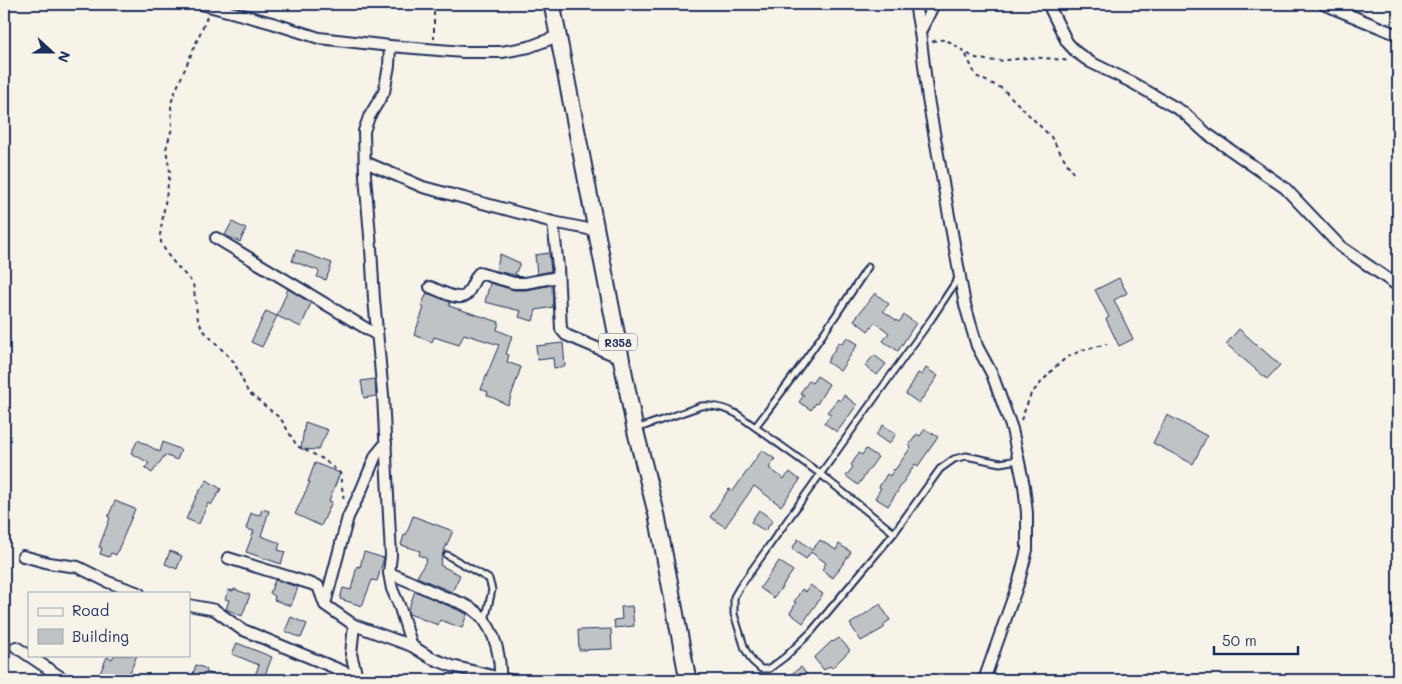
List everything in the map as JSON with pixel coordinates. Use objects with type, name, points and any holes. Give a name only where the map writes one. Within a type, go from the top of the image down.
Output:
[{"type":"main road","name":"R358","points":[[552,4],[598,231],[635,429],[657,516],[688,680]]},
{"type":"street","points":[[201,4],[319,38],[390,46],[502,52],[529,47],[558,36]]},
{"type":"street","points":[[915,4],[928,99],[965,305],[977,346],[992,374],[1012,429],[1024,486],[1027,513],[1027,550],[1019,581],[984,680]]},
{"type":"street","points":[[920,32],[934,4]]},
{"type":"street","points":[[1048,4],[1071,48],[1090,62],[1131,82],[1183,112],[1206,133],[1285,188],[1340,246],[1398,286]]},
{"type":"street","points":[[1324,4],[1398,35]]},
{"type":"street","points":[[390,46],[389,66],[384,92],[365,127],[365,176],[386,443],[391,556],[389,572],[392,589],[412,646]]},
{"type":"street","points":[[365,162],[423,187],[553,222],[598,231]]},
{"type":"street","points":[[553,222],[561,329],[566,335],[621,358]]},
{"type":"street","points":[[216,238],[377,334]]},
{"type":"street","points":[[430,287],[458,298],[464,297],[467,294],[479,273],[514,283],[558,278]]},
{"type":"street","points":[[325,605],[348,517],[376,456],[386,443]]},
{"type":"street","points":[[23,556],[49,563],[78,567],[108,582],[136,592]]},
{"type":"street","points":[[228,558],[318,586],[325,605],[354,625],[412,646],[431,658],[452,666],[503,679],[498,653],[485,622],[479,614],[470,608],[389,572]]},
{"type":"street","points":[[190,605],[215,610],[241,629],[358,679]]},
{"type":"street","points":[[354,625],[351,654],[358,679]]},
{"type":"street","points":[[16,647],[28,655]]},
{"type":"street","points":[[29,656],[65,680]]},
{"type":"lane","points":[[755,427],[825,333],[868,267]]},
{"type":"lane","points":[[959,276],[932,318],[819,473],[734,597],[734,614],[745,649],[758,667],[761,670],[769,669],[810,632],[894,533],[940,469],[954,459],[966,456],[1000,463],[1018,460]]},
{"type":"lane","points":[[635,429],[701,406],[712,405],[737,414],[819,473],[894,533]]},
{"type":"lane","points":[[447,555],[489,578],[492,590],[485,622]]},
{"type":"path","points":[[434,4],[434,49]]},
{"type":"path","points":[[212,8],[171,104],[172,128],[166,149],[170,172],[160,235],[161,242],[176,265],[194,284],[198,320],[203,330],[234,362],[248,392],[281,418],[297,446],[323,459],[340,472],[348,517]]},
{"type":"path","points":[[922,47],[942,39],[948,40],[965,53],[980,59],[994,61],[1029,58],[1090,62]]},
{"type":"path","points":[[965,53],[976,76],[1003,89],[1051,137],[1073,173]]},
{"type":"path","points":[[1012,429],[1022,418],[1031,394],[1055,367],[1066,358],[1082,350],[1107,344]]},
{"type":"building","points":[[232,222],[246,229],[240,242],[225,235]]},
{"type":"building","points":[[296,250],[332,263],[326,280],[317,277],[319,272],[317,270],[292,261]]},
{"type":"building","points":[[549,253],[551,271],[537,274],[535,255]]},
{"type":"building","points":[[500,254],[520,263],[515,274],[519,276],[496,271]]},
{"type":"building","points":[[1119,278],[1127,293],[1114,300],[1133,339],[1119,346],[1106,319],[1109,317],[1095,290]]},
{"type":"building","points":[[490,283],[514,290],[526,290],[552,285],[553,307],[536,310],[533,321],[519,317],[521,311],[485,302]]},
{"type":"building","points":[[288,289],[311,303],[301,327],[277,316]]},
{"type":"building","points":[[427,293],[450,302],[449,306],[499,322],[497,330],[512,336],[506,354],[509,355],[507,362],[521,367],[508,405],[487,395],[488,392],[481,389],[499,345],[464,334],[459,345],[434,337],[432,342],[414,335],[424,308],[421,306]]},
{"type":"building","points":[[875,293],[889,304],[883,311],[899,322],[904,315],[916,323],[898,351],[883,341],[889,333],[875,322],[868,331],[854,320]]},
{"type":"building","points":[[266,311],[277,316],[262,347],[251,342]]},
{"type":"building","points":[[1239,329],[1280,365],[1267,379],[1226,344]]},
{"type":"building","points":[[847,337],[858,344],[840,371],[827,362],[839,342],[842,344]]},
{"type":"building","points":[[563,343],[565,366],[554,368],[553,358],[538,360],[536,346]]},
{"type":"building","points":[[874,355],[886,364],[877,375],[865,366]]},
{"type":"building","points":[[926,368],[938,376],[919,403],[906,394],[918,373],[922,375]]},
{"type":"building","points":[[817,376],[829,384],[817,404],[811,410],[799,402],[804,395],[800,393],[809,381],[812,383]]},
{"type":"building","points":[[375,379],[376,396],[364,398],[361,381]]},
{"type":"building","points":[[844,395],[857,405],[837,432],[824,423],[831,414],[827,412]]},
{"type":"building","points":[[1167,415],[1207,436],[1193,464],[1153,443]]},
{"type":"building","points":[[305,422],[328,430],[318,450],[301,449]]},
{"type":"building","points":[[883,425],[896,434],[889,444],[876,435]]},
{"type":"building","points":[[925,429],[938,437],[918,466],[915,464],[888,506],[875,498],[881,488],[879,487],[887,474],[890,476],[895,470],[911,447],[909,445],[917,434],[920,436]]},
{"type":"building","points":[[138,440],[160,452],[163,442],[181,450],[177,460],[165,455],[152,473],[145,468],[149,463],[131,453]]},
{"type":"building","points":[[866,449],[878,457],[858,485],[846,476],[853,467],[851,465],[859,453],[862,455]]},
{"type":"building","points":[[762,450],[775,459],[769,468],[784,479],[790,472],[800,480],[781,506],[754,486],[725,527],[710,517],[729,489],[733,491]]},
{"type":"building","points":[[315,463],[340,473],[329,501],[332,502],[321,526],[295,514],[310,482],[308,482]]},
{"type":"building","points":[[207,480],[221,489],[211,505],[208,503],[199,524],[186,519],[197,495]]},
{"type":"building","points":[[115,501],[135,509],[116,555],[111,553],[109,557],[100,554],[102,548],[99,547]]},
{"type":"building","points":[[262,509],[269,511],[261,536],[280,543],[278,550],[285,552],[281,564],[246,552],[254,531],[246,529],[251,513],[260,515]]},
{"type":"building","points":[[759,510],[773,520],[765,531],[751,522]]},
{"type":"building","points":[[413,516],[453,531],[440,565],[460,575],[452,592],[417,577],[427,559],[419,555],[420,551],[401,545]]},
{"type":"building","points":[[798,539],[812,550],[820,540],[836,550],[839,544],[851,552],[833,578],[822,570],[826,563],[811,552],[806,559],[792,549]]},
{"type":"building","points":[[170,551],[182,556],[177,569],[165,564]]},
{"type":"building","points":[[364,552],[384,558],[377,581],[372,580],[362,606],[340,599],[343,588],[351,590],[357,566],[360,567]]},
{"type":"building","points":[[779,561],[793,571],[774,598],[760,588]]},
{"type":"building","points":[[275,580],[298,587],[291,606],[274,600],[275,596],[270,593]]},
{"type":"building","points":[[810,585],[823,594],[803,623],[790,613],[802,589],[806,592]]},
{"type":"building","points":[[234,589],[250,595],[242,616],[226,609],[229,600],[225,599],[229,590],[233,591]]},
{"type":"building","points":[[415,591],[467,614],[462,628],[440,620],[438,625],[409,614],[408,610]]},
{"type":"building","points":[[880,604],[890,620],[884,624],[884,628],[861,641],[850,624]]},
{"type":"building","points":[[632,606],[634,626],[615,628],[614,620],[622,619],[621,607]]},
{"type":"building","points":[[291,617],[307,624],[301,638],[285,631]]},
{"type":"building","points":[[611,629],[612,649],[579,650],[578,630]]},
{"type":"building","points":[[839,638],[850,650],[832,668],[830,666],[824,670],[814,658],[832,641]]},
{"type":"building","points":[[237,643],[272,657],[263,680],[253,680],[259,665],[232,654]]},
{"type":"building","points":[[114,656],[137,656],[127,680],[115,675],[114,679],[100,673],[107,657],[112,659]]},
{"type":"building","points":[[196,665],[207,669],[206,672],[225,680],[191,680]]},
{"type":"building","points":[[801,667],[811,680],[783,680]]}]
